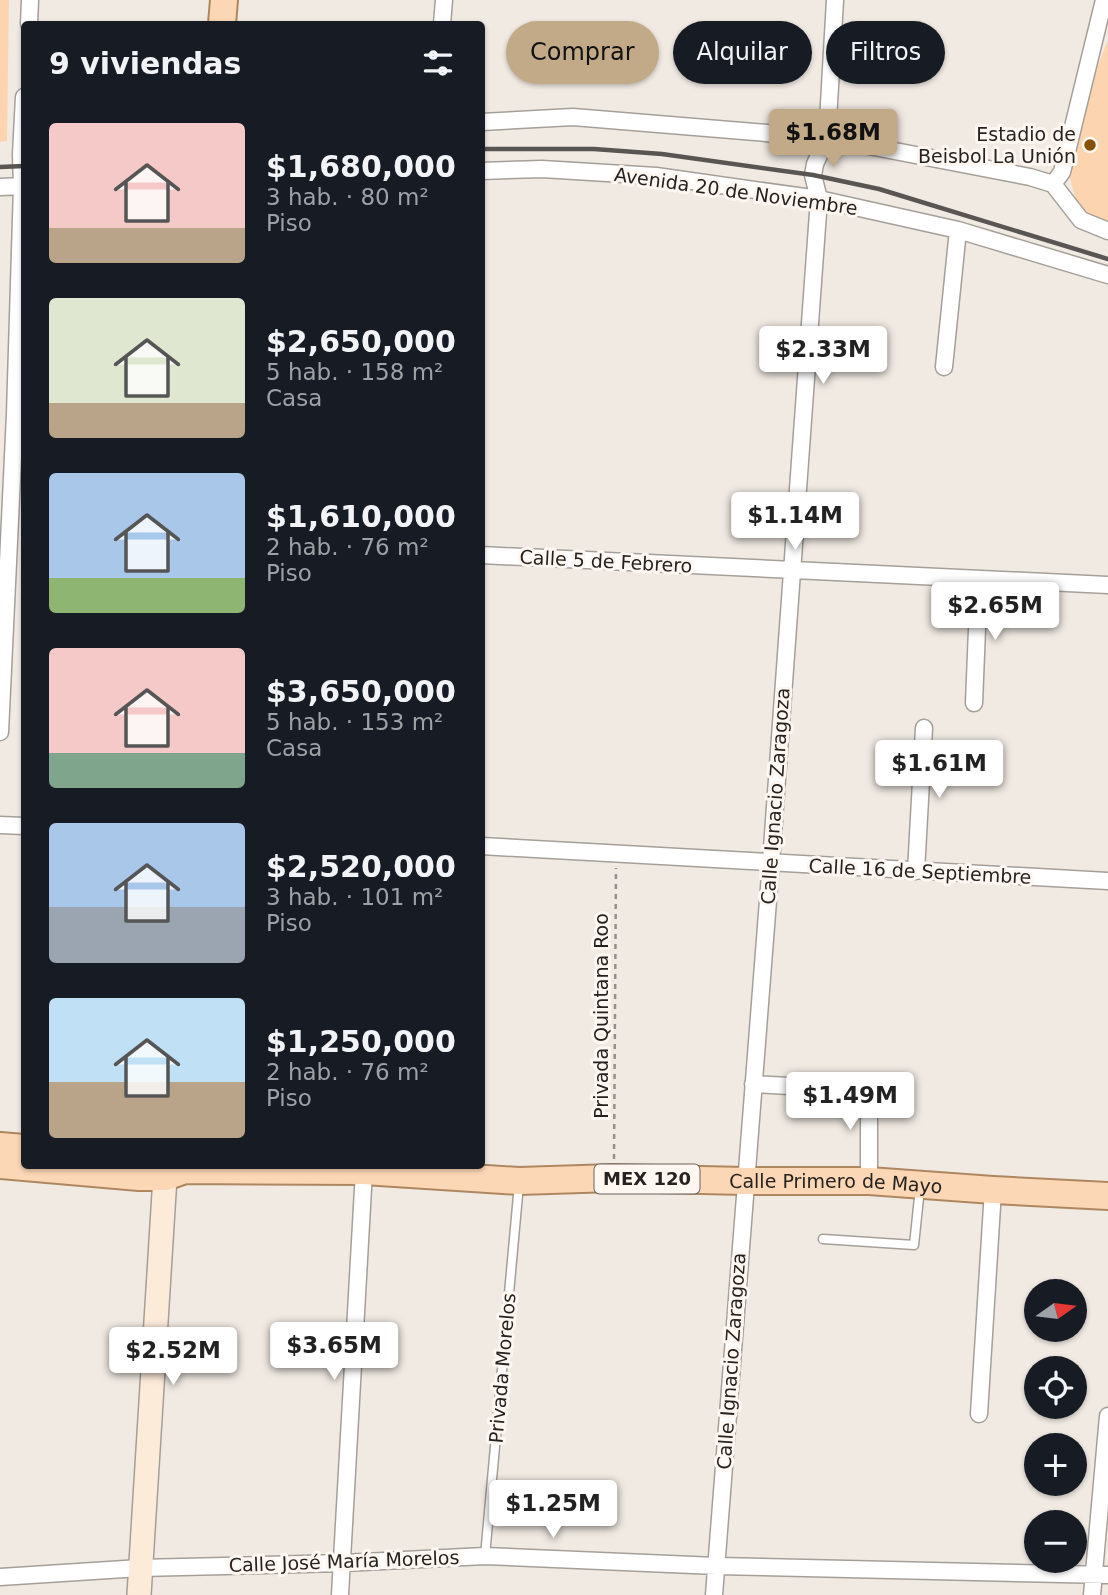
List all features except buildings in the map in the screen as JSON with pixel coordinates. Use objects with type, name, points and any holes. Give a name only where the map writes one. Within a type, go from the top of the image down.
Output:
[{"type":"main road","points":[[222,21],[224,0]]},
{"type":"main road","points":[[0,1146],[21,1147]]},
{"type":"main road","name":"Calle Primero de Mayo","points":[[0,1165],[21,1167]]},
{"type":"main road","name":"Calle Primero de Mayo","points":[[46,1169],[139,1177],[173,1169]]},
{"type":"main road","name":"Calle Primero de Mayo","points":[[376,1169],[519,1181],[613,1178],[869,1181],[1108,1196]]},
{"type":"street","points":[[29,21],[30,0]]},
{"type":"street","points":[[442,21],[444,0]]},
{"type":"street","name":"Calle Ignacio Zaragoza","points":[[714,1595],[819,198],[813,175],[827,138],[835,0]]},
{"type":"street","points":[[1053,184],[1062,172],[1104,0]]},
{"type":"street","points":[[485,122],[573,117],[827,138],[1030,177],[1053,184],[1081,220],[1108,231]]},
{"type":"street","name":"Avenida 20 de Noviembre","points":[[485,171],[542,169],[656,176],[819,198],[958,230],[1108,275]]},
{"type":"street","points":[[0,187],[21,186]]},
{"type":"street","points":[[0,732],[11,535],[8,414],[21,216]]},
{"type":"street","points":[[944,367],[958,230]]},
{"type":"street","name":"Calle 5 de Febrero","points":[[485,555],[1108,585]]},
{"type":"street","points":[[974,703],[979,580]]},
{"type":"street","points":[[916,871],[924,728]]},
{"type":"street","points":[[0,825],[21,826]]},
{"type":"street","name":"Calle 16 de Septiembre","points":[[485,846],[1108,881]]},
{"type":"street","points":[[869,1083],[869,1181]]},
{"type":"street","points":[[753,1084],[844,1089]]},
{"type":"street","points":[[139,1595],[173,1169]]},
{"type":"street","points":[[340,1595],[364,1169]]},
{"type":"street","points":[[979,1414],[993,1190]]},
{"type":"street","points":[[1093,1595],[1101,1575],[1108,1416]]},
{"type":"street","name":"Calle José María Morelos","points":[[0,1577],[140,1568],[485,1556],[716,1566],[1101,1575]]},
{"type":"lane","name":"Privada Morelos","points":[[485,1556],[519,1181]]},
{"type":"lane","points":[[823,1239],[914,1245],[920,1185]]},
{"type":"path","name":"Privada Quintana Roo","points":[[613,1178],[616,854]]},
{"type":"shaded area","points":[[0,0],[9,0],[7,141],[0,142]]},
{"type":"shaded area","name":"Estadio de Beisbol La Unión","points":[[1108,40],[1108,226],[1079,212],[1067,167],[1075,123]]},
{"type":"railway","points":[[485,149],[594,149],[662,154],[813,175],[879,189],[1108,259]]},
{"type":"railway","points":[[0,167],[21,166]]},
{"type":"place","name":"Estadio de Beisbol La Unión","points":[[1090,145]]}]
